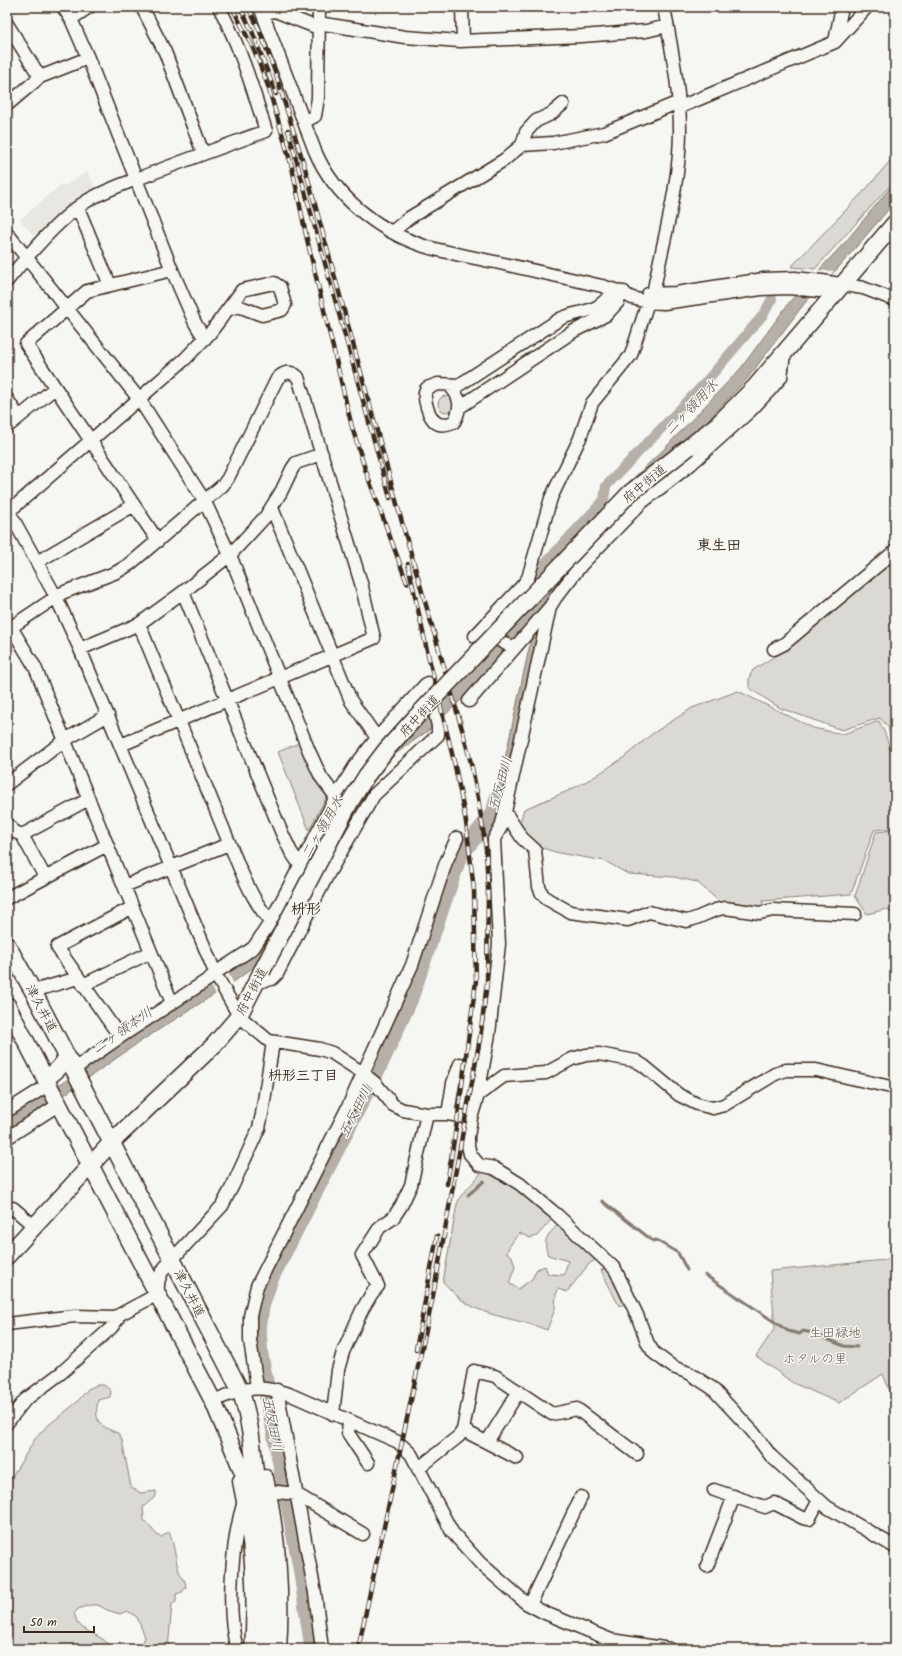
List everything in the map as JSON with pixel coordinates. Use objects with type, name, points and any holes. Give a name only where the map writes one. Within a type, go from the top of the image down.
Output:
[{"type":"main road","name":"府中街道","points":[[7,1256],[112,1142],[214,1045],[239,1016],[350,802],[367,775],[386,750],[630,493],[718,424],[755,387],[784,354],[835,283],[895,224]]},
{"type":"main road","name":"津久井道","points":[[7,945],[33,990],[240,1390],[246,1407],[256,1472],[259,1512],[265,1554],[267,1603],[266,1649]]},
{"type":"main road","name":"津久井道","points":[[7,1005],[213,1401],[232,1449],[245,1474],[259,1512]]},
{"type":"main road","points":[[51,1092],[58,1070],[62,1065],[74,1070]]},
{"type":"main road","points":[[246,1407],[258,1444],[285,1492],[277,1551],[279,1577],[278,1649]]},
{"type":"main road","points":[[232,1449],[245,1498],[253,1577],[254,1649]]},
{"type":"street","points":[[64,7],[71,19],[88,58],[135,180],[172,270],[195,323],[205,339]]},
{"type":"street","points":[[71,19],[89,7]]},
{"type":"street","points":[[142,7],[165,52],[204,153]]},
{"type":"street","points":[[7,281],[27,256],[86,202],[104,192],[204,153],[266,132],[246,69],[227,22],[219,7]]},
{"type":"street","points":[[304,122],[315,116],[317,104],[319,7]]},
{"type":"street","points":[[462,7],[463,41]]},
{"type":"street","points":[[512,647],[480,634],[528,578],[551,498],[580,438],[592,403],[631,355],[650,298],[677,180],[679,151],[679,105],[664,7]]},
{"type":"street","points":[[835,42],[842,7]]},
{"type":"street","points":[[522,145],[553,143],[604,133],[679,105],[835,42],[867,7]]},
{"type":"street","points":[[667,26],[646,31],[582,36],[463,41],[405,37],[318,26],[275,11],[262,10],[318,158],[330,178],[355,205],[392,232],[433,248],[595,284],[621,292],[632,298],[650,298],[756,280],[792,283],[835,283],[863,288],[895,300]]},
{"type":"street","points":[[7,24],[40,78]]},
{"type":"street","points":[[7,106],[40,78],[88,58]]},
{"type":"street","points":[[392,232],[409,218],[504,160],[522,145],[526,132],[536,121],[551,114],[563,104]]},
{"type":"street","points":[[78,208],[110,285]]},
{"type":"street","points":[[7,233],[27,256],[140,399],[204,500],[230,555],[321,777],[336,797]]},
{"type":"street","points":[[158,541],[26,344],[88,291],[172,270]]},
{"type":"street","points":[[792,283],[819,291],[835,283]]},
{"type":"street","points":[[449,385],[458,396],[460,407],[454,422],[443,425],[434,422],[430,417],[424,394],[424,390],[426,388],[438,384],[459,385],[560,319],[568,315],[596,307],[610,296],[621,292]]},
{"type":"street","points":[[460,407],[574,331],[606,315],[618,302],[621,292]]},
{"type":"street","points":[[227,310],[205,339],[185,359],[8,511],[56,597],[80,649],[216,975],[239,1016],[269,1041],[294,1044],[332,1052],[364,1074],[376,1084],[393,1105],[403,1110],[427,1114],[448,1114],[472,1118]]},
{"type":"street","points":[[469,701],[512,647],[548,610],[556,597],[582,564],[640,503],[691,464],[750,411],[769,391],[781,377],[784,354]]},
{"type":"street","points":[[121,745],[374,638],[361,583],[298,377],[290,372],[285,373],[277,379],[272,387],[228,478],[223,485],[130,564],[117,572],[56,597],[9,628],[35,667],[172,1003]]},
{"type":"street","points":[[465,381],[464,390],[471,396],[476,397]]},
{"type":"street","points":[[7,427],[55,388]]},
{"type":"street","points":[[7,399],[19,417]]},
{"type":"street","points":[[80,649],[139,624],[230,555],[272,508],[296,463],[322,454]]},
{"type":"street","points":[[37,562],[134,505]]},
{"type":"street","points":[[272,508],[350,700],[377,738]]},
{"type":"street","points":[[774,649],[784,644],[895,551]]},
{"type":"street","points":[[183,592],[281,832],[291,852],[300,865]]},
{"type":"street","points":[[548,610],[506,812],[501,827],[494,839],[498,944],[489,1034],[468,1145],[473,1159],[479,1165],[494,1168],[520,1184],[557,1215],[616,1269],[637,1315],[648,1344],[654,1353],[673,1367],[689,1374],[712,1388],[754,1432],[771,1456],[827,1507],[895,1547]]},
{"type":"street","points":[[139,624],[229,844],[250,891],[266,916],[271,921]]},
{"type":"street","points":[[74,1070],[120,1037],[216,975],[254,947],[271,921],[336,797],[355,766],[377,738],[425,684],[428,683],[438,726],[438,735],[374,795],[327,876],[277,974],[272,979],[259,977]]},
{"type":"street","points":[[9,778],[65,740],[108,715]]},
{"type":"street","points":[[22,835],[88,799]]},
{"type":"street","points":[[506,812],[522,838],[535,850],[539,887],[542,894],[547,900],[570,912],[628,920],[649,912],[686,921],[692,920],[719,908],[760,914],[773,910],[855,914]]},
{"type":"street","points":[[7,824],[15,832],[22,835],[45,877]]},
{"type":"street","points":[[259,1388],[250,1340],[250,1316],[257,1286],[364,1074],[412,965],[446,862],[457,838]]},
{"type":"street","points":[[124,886],[229,844]]},
{"type":"street","points":[[7,898],[107,845]]},
{"type":"street","points":[[120,1037],[57,948],[133,907]]},
{"type":"street","points":[[33,990],[81,981],[151,952]]},
{"type":"street","points":[[7,1324],[75,1316],[115,1317],[158,1294],[157,1285],[159,1277],[172,1258],[222,1206],[243,1163],[258,1128],[262,1114],[273,1042]]},
{"type":"street","points":[[478,1095],[504,1076],[546,1073],[572,1059],[586,1055],[600,1054],[636,1061],[679,1095],[705,1107],[713,1108],[724,1105],[775,1074],[786,1070],[816,1070],[895,1088]]},
{"type":"street","points":[[448,1114],[453,1083],[460,1064]]},
{"type":"street","points":[[7,1111],[51,1092]]},
{"type":"street","points":[[7,1138],[51,1092]]},
{"type":"street","points":[[333,1414],[338,1370],[343,1352],[362,1310],[378,1286],[362,1256],[380,1227],[393,1218],[401,1206],[411,1185],[427,1114]]},
{"type":"street","points":[[7,1211],[13,1208],[34,1226]]},
{"type":"street","points":[[7,1423],[25,1400],[61,1373],[111,1328],[117,1320],[115,1317]]},
{"type":"street","points":[[418,1469],[459,1436],[463,1430],[474,1371],[495,1376],[552,1414],[577,1409],[638,1454]]},
{"type":"street","points":[[213,1401],[240,1390],[259,1388],[275,1390],[290,1394],[398,1442],[411,1454],[452,1532],[480,1563],[505,1586],[530,1605],[592,1633],[611,1640],[670,1649]]},
{"type":"street","points":[[275,1390],[285,1492],[315,1593],[322,1649]]},
{"type":"street","points":[[487,1442],[519,1391]]},
{"type":"street","points":[[349,1421],[348,1433],[368,1463]]},
{"type":"street","points":[[463,1430],[516,1458]]},
{"type":"street","points":[[714,1490],[765,1507],[774,1503],[802,1518],[809,1519],[819,1500]]},
{"type":"street","points":[[285,1492],[363,1534]]},
{"type":"street","points":[[530,1605],[581,1496]]},
{"type":"street","points":[[708,1566],[734,1496]]},
{"type":"street","points":[[237,1649],[233,1633],[231,1600],[238,1521],[245,1498]]},
{"type":"shaded area","points":[[87,172],[97,190],[36,238],[20,220],[61,184],[65,186]]},
{"type":"green space","points":[[895,155],[895,180],[815,269],[791,267],[868,187]]},
{"type":"green space","points":[[443,396],[449,396],[454,401],[452,410],[449,412],[443,412],[438,407],[438,401]]},
{"type":"green space","points":[[895,558],[895,761],[888,727],[880,718],[842,730],[780,708],[749,688],[749,678],[753,670],[778,654]]},
{"type":"green space","points":[[738,691],[813,728],[843,734],[879,721],[885,733],[892,759],[895,787],[895,828],[874,830],[851,894],[763,901],[762,908],[721,903],[697,882],[674,877],[628,874],[605,861],[559,853],[539,847],[526,836],[519,825],[524,809],[568,791],[594,777],[623,758],[652,734],[692,708]]},
{"type":"green space","points":[[301,742],[328,794],[309,830],[278,752]]},
{"type":"green space","points":[[895,830],[895,916],[887,909],[867,914],[855,896],[876,832]]},
{"type":"green space","points":[[483,1171],[512,1186],[546,1211],[551,1220],[537,1236],[530,1238],[519,1233],[509,1247],[507,1253],[512,1256],[515,1267],[509,1283],[518,1289],[532,1279],[537,1269],[545,1266],[548,1274],[564,1275],[568,1261],[548,1255],[546,1249],[547,1238],[558,1224],[599,1257],[589,1264],[567,1292],[558,1289],[555,1309],[547,1330],[475,1308],[460,1299],[443,1282],[457,1204],[461,1196]]},
{"type":"green space","name":"生田緑地","points":[[895,1254],[895,1404],[883,1374],[839,1403],[793,1383],[756,1356],[775,1328],[770,1271],[885,1260]]},
{"type":"green space","points":[[608,1268],[627,1303],[619,1306],[601,1270]]},
{"type":"green space","points":[[97,1385],[104,1385],[111,1391],[110,1397],[98,1400],[97,1418],[106,1428],[118,1433],[122,1440],[131,1487],[141,1493],[156,1491],[156,1496],[143,1507],[144,1520],[158,1536],[162,1537],[166,1533],[170,1533],[178,1568],[184,1579],[186,1587],[182,1592],[176,1594],[176,1602],[172,1604],[168,1649],[140,1649],[145,1637],[137,1617],[127,1611],[120,1614],[107,1610],[98,1605],[91,1605],[78,1609],[74,1614],[77,1621],[85,1630],[105,1641],[111,1649],[19,1649],[10,1644],[7,1637],[7,1485],[35,1439],[45,1428],[76,1403],[88,1389]]},
{"type":"water","points":[[895,182],[895,202],[838,268],[804,304],[747,379],[595,539],[559,583],[551,597],[499,818],[491,829],[488,813],[495,804],[531,639],[529,624],[460,701],[429,730],[394,755],[360,799],[279,948],[235,981],[138,1043],[7,1135],[7,1116],[88,1067],[265,944],[359,776],[624,487],[663,450],[741,368],[791,300],[847,240]]},
{"type":"pier","points":[[816,270],[834,271],[813,297],[792,296]]},
{"type":"pier","points":[[227,971],[234,984],[216,995],[209,982]]},
{"type":"waterway","name":"二ヶ領用水","points":[[537,572],[604,500],[606,486],[703,385],[763,315],[772,299]]},
{"type":"waterway","name":"五反田川","points":[[313,1649],[301,1567],[260,1355],[258,1330],[261,1307],[270,1279],[378,1068],[409,1001],[459,856],[494,813],[498,798]]},
{"type":"waterway","name":"二ヶ領本川","points":[[444,885],[451,880]]},
{"type":"waterway","points":[[468,1195],[484,1181]]},
{"type":"waterway","points":[[602,1201],[653,1241],[656,1240],[678,1253],[687,1270]]},
{"type":"waterway","points":[[705,1275],[788,1331],[800,1334],[803,1331],[812,1333],[844,1346],[857,1347]]},
{"type":"railway","points":[[232,7],[254,50],[268,86],[292,167],[306,235],[352,427],[365,469],[407,583]]},
{"type":"railway","points":[[240,7],[252,31],[276,94]]},
{"type":"railway","points":[[248,7],[259,29],[275,72],[305,168],[403,526],[462,729],[471,763],[486,849],[488,889],[487,983],[480,1038],[432,1301],[358,1649]]},
{"type":"railway","points":[[288,130],[390,498]]},
{"type":"railway","points":[[408,564],[455,766],[466,822],[474,890],[476,981],[447,1184]]},
{"type":"railway","points":[[416,1350],[437,1236]]},
{"type":"district","name":"東生田","points":[[719,545]]},
{"type":"district","name":"枡形","points":[[306,909]]},
{"type":"district","name":"枡形三丁目","points":[[303,1075]]},
{"type":"park label","name":"ホタルの里","points":[[815,1358]]}]
